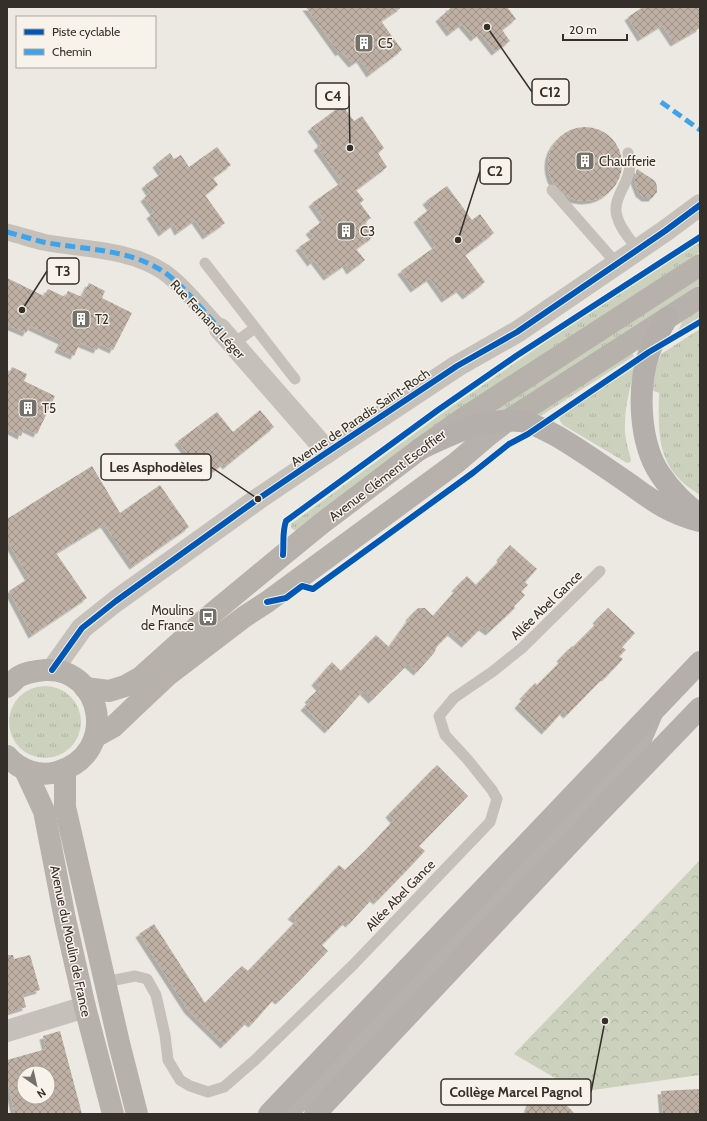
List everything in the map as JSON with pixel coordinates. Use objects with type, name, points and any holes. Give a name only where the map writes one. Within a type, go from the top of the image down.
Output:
[{"type":"main road","name":"Avenue Clément Escoffier","points":[[85,688],[109,691],[125,686],[141,677],[208,616],[282,555],[420,449],[461,420],[700,265]]},
{"type":"main road","points":[[95,737],[114,727],[168,675],[450,467],[507,421],[700,297]]},
{"type":"main road","points":[[667,318],[649,352],[645,368],[642,409],[644,432],[647,448],[660,474],[684,503],[700,516]]},
{"type":"main road","points":[[420,449],[454,432],[468,428],[492,422],[522,422],[549,432],[590,457],[657,504],[674,513],[700,521]]},
{"type":"main road","points":[[275,1114],[653,710],[700,662]]},
{"type":"main road","points":[[7,687],[18,677],[35,671],[52,670],[65,673],[85,688],[92,699],[96,712],[97,724],[95,737],[84,757],[65,770],[52,773],[38,773],[25,770],[12,762],[7,756]]},
{"type":"main road","points":[[315,1114],[700,708]]},
{"type":"main road","name":"Avenue du Moulin de France","points":[[25,770],[44,811],[65,919],[85,1007],[113,1114]]},
{"type":"main road","name":"Avenue du Moulin de France","points":[[65,770],[65,808],[119,1043],[137,1114]]},
{"type":"street","name":"Avenue de Paradis Saint-Roch","points":[[52,670],[82,628],[135,587],[258,499],[326,453],[457,366],[517,332],[700,206]]},
{"type":"street","name":"Rue Fernand Léger","points":[[7,232],[43,242],[105,251],[131,257],[149,264],[163,272],[181,288],[226,337],[318,441],[326,453]]},
{"type":"street","points":[[7,1031],[65,1021],[85,1007]]},
{"type":"lane","points":[[628,153],[630,161],[629,171],[616,204],[616,214],[621,226],[638,250]]},
{"type":"lane","points":[[552,190],[617,264]]},
{"type":"lane","points":[[205,264],[295,379]]},
{"type":"lane","points":[[226,337],[255,328]]},
{"type":"lane","name":"Allée Abel Gance","points":[[105,982],[135,976],[147,979],[156,996],[165,1035],[168,1060],[180,1080],[190,1086],[208,1092],[224,1087],[254,1061],[353,965],[490,822],[497,799],[492,790],[468,760],[445,735],[439,716],[454,698],[492,672],[522,648],[600,571]]},
{"type":"green space","points":[[700,242],[700,252],[551,349],[296,531],[291,528],[291,524],[448,409],[547,341]]},
{"type":"green space","points":[[700,277],[700,284],[506,410],[496,410]]},
{"type":"green space","points":[[700,307],[700,317],[678,331],[682,322]]},
{"type":"green space","points":[[700,329],[700,495],[686,485],[675,474],[668,463],[660,438],[659,393],[651,390],[653,376],[661,354]]},
{"type":"green space","points":[[631,352],[634,356],[539,417],[537,414]]},
{"type":"green space","points":[[635,367],[628,395],[625,416],[626,437],[631,460],[627,463],[563,425],[559,418],[562,414]]},
{"type":"green space","points":[[38,686],[52,686],[59,688],[71,696],[79,708],[81,722],[79,736],[71,748],[59,756],[52,758],[38,758],[31,756],[19,748],[11,736],[9,729],[9,715],[11,708],[19,696],[31,688]]},
{"type":"green space","points":[[700,860],[700,1075],[579,1092],[514,1054]]},
{"type":"building","name":"C5","points":[[306,7],[402,7],[381,21],[402,50],[370,74],[360,59],[352,64],[341,51],[339,53]]},
{"type":"building","points":[[449,7],[507,7],[516,19],[502,30],[510,41],[495,52],[480,33],[474,38],[462,24],[450,33],[439,18],[450,9]]},
{"type":"building","points":[[643,7],[700,7],[700,28],[674,43],[662,25],[641,38],[628,17]]},
{"type":"building","points":[[342,105],[354,121],[362,116],[384,148],[378,153],[387,167],[356,190],[364,200],[360,203],[371,218],[365,222],[374,236],[356,249],[365,260],[350,271],[346,264],[327,277],[314,260],[311,263],[299,247],[314,237],[309,231],[324,220],[312,203],[342,182],[317,147],[322,143],[311,128]]},
{"type":"building","name":"Chaufferie","points":[[585,127],[606,133],[616,143],[622,164],[616,185],[606,195],[585,201],[564,195],[554,185],[548,164],[554,143],[564,133]]},
{"type":"building","points":[[217,147],[231,165],[213,178],[218,185],[205,195],[225,223],[206,236],[195,220],[178,232],[174,224],[162,233],[150,215],[154,212],[144,198],[150,193],[145,185],[162,173],[156,164],[170,153],[174,159],[181,155],[189,167]]},
{"type":"building","points":[[637,169],[655,181],[657,192],[652,198],[645,198],[639,193],[634,180]]},
{"type":"building","points":[[447,186],[472,220],[480,214],[494,233],[465,255],[485,282],[466,296],[460,289],[445,299],[430,278],[414,289],[401,271],[436,246],[417,219],[431,208],[426,201]]},
{"type":"building","name":"T2","points":[[7,278],[44,296],[48,289],[65,297],[68,291],[82,297],[89,283],[105,291],[102,298],[132,313],[113,350],[100,344],[97,350],[80,343],[74,356],[58,349],[62,341],[30,326],[26,333],[7,325]]},
{"type":"building","name":"T5","points":[[12,367],[27,374],[24,381],[55,396],[37,434],[24,428],[21,436],[7,429],[7,373],[9,374]]},
{"type":"building","points":[[260,410],[274,427],[226,466],[224,463],[205,478],[178,441],[217,412],[233,432]]},
{"type":"building","points":[[92,466],[120,513],[160,485],[189,527],[133,566],[104,524],[56,553],[87,598],[32,635],[9,591],[29,578],[7,540],[7,519]]},
{"type":"building","points":[[510,545],[537,569],[525,582],[528,585],[521,591],[525,595],[514,606],[515,608],[489,632],[482,627],[465,644],[451,632],[437,646],[434,653],[417,672],[408,664],[372,700],[363,691],[328,730],[304,707],[310,701],[308,699],[320,688],[315,682],[332,662],[341,671],[376,635],[389,647],[410,618],[409,617],[418,608],[425,608],[433,616],[457,589],[455,588],[467,576],[476,585],[501,559],[500,557]]},
{"type":"building","points":[[608,608],[635,633],[622,647],[626,650],[619,656],[623,659],[567,715],[563,711],[545,731],[518,705],[525,697],[523,696],[535,683],[537,685],[562,660],[560,658],[598,622],[596,620]]},
{"type":"building","points":[[437,765],[468,796],[419,846],[425,851],[377,901],[373,898],[349,924],[346,921],[322,945],[328,951],[303,977],[279,1001],[275,998],[252,1024],[248,1021],[224,1045],[188,1010],[139,934],[154,924],[205,1003],[242,966],[248,971],[297,920],[291,916],[339,865],[345,870],[367,849],[394,820],[389,814]]},
{"type":"building","points":[[7,955],[13,955],[14,959],[30,955],[40,990],[23,995],[26,1007],[7,1013]]},
{"type":"building","points":[[60,1031],[82,1114],[15,1114],[7,1079],[7,1060],[46,1049],[43,1036]]},
{"type":"building","points":[[700,1089],[700,1114],[663,1114],[661,1091]]},
{"type":"building","points":[[553,1091],[575,1114],[526,1114],[532,1096]]},
{"type":"marked path","points":[[661,102],[700,130]]},
{"type":"marked path","points":[[7,232],[58,245],[120,254],[136,258],[150,264],[172,278],[220,329]]},
{"type":"cycle path","points":[[52,670],[82,628],[116,601],[258,499],[457,366],[517,332],[665,231],[700,205]]},
{"type":"cycle path","points":[[283,555],[286,521],[438,410],[516,356],[700,237]]},
{"type":"cycle path","points":[[267,602],[286,598],[302,586],[313,589],[474,472],[509,444],[528,434],[649,352],[700,322]]},
{"type":"place","name":"C12","points":[[487,27]]},
{"type":"place","name":"C5","points":[[364,43]]},
{"type":"place","name":"C4","points":[[350,148]]},
{"type":"place","name":"Chaufferie","points":[[585,161]]},
{"type":"place","name":"C3","points":[[346,231]]},
{"type":"place","name":"C2","points":[[458,240]]},
{"type":"place","name":"T3","points":[[22,310]]},
{"type":"place","name":"T2","points":[[81,319]]},
{"type":"place","name":"T5","points":[[28,408]]},
{"type":"place","name":"Les Asphodèles","points":[[258,499]]},
{"type":"place","name":"Moulins de France","points":[[208,617]]},
{"type":"place","name":"Collège Marcel Pagnol","points":[[605,1021]]}]
